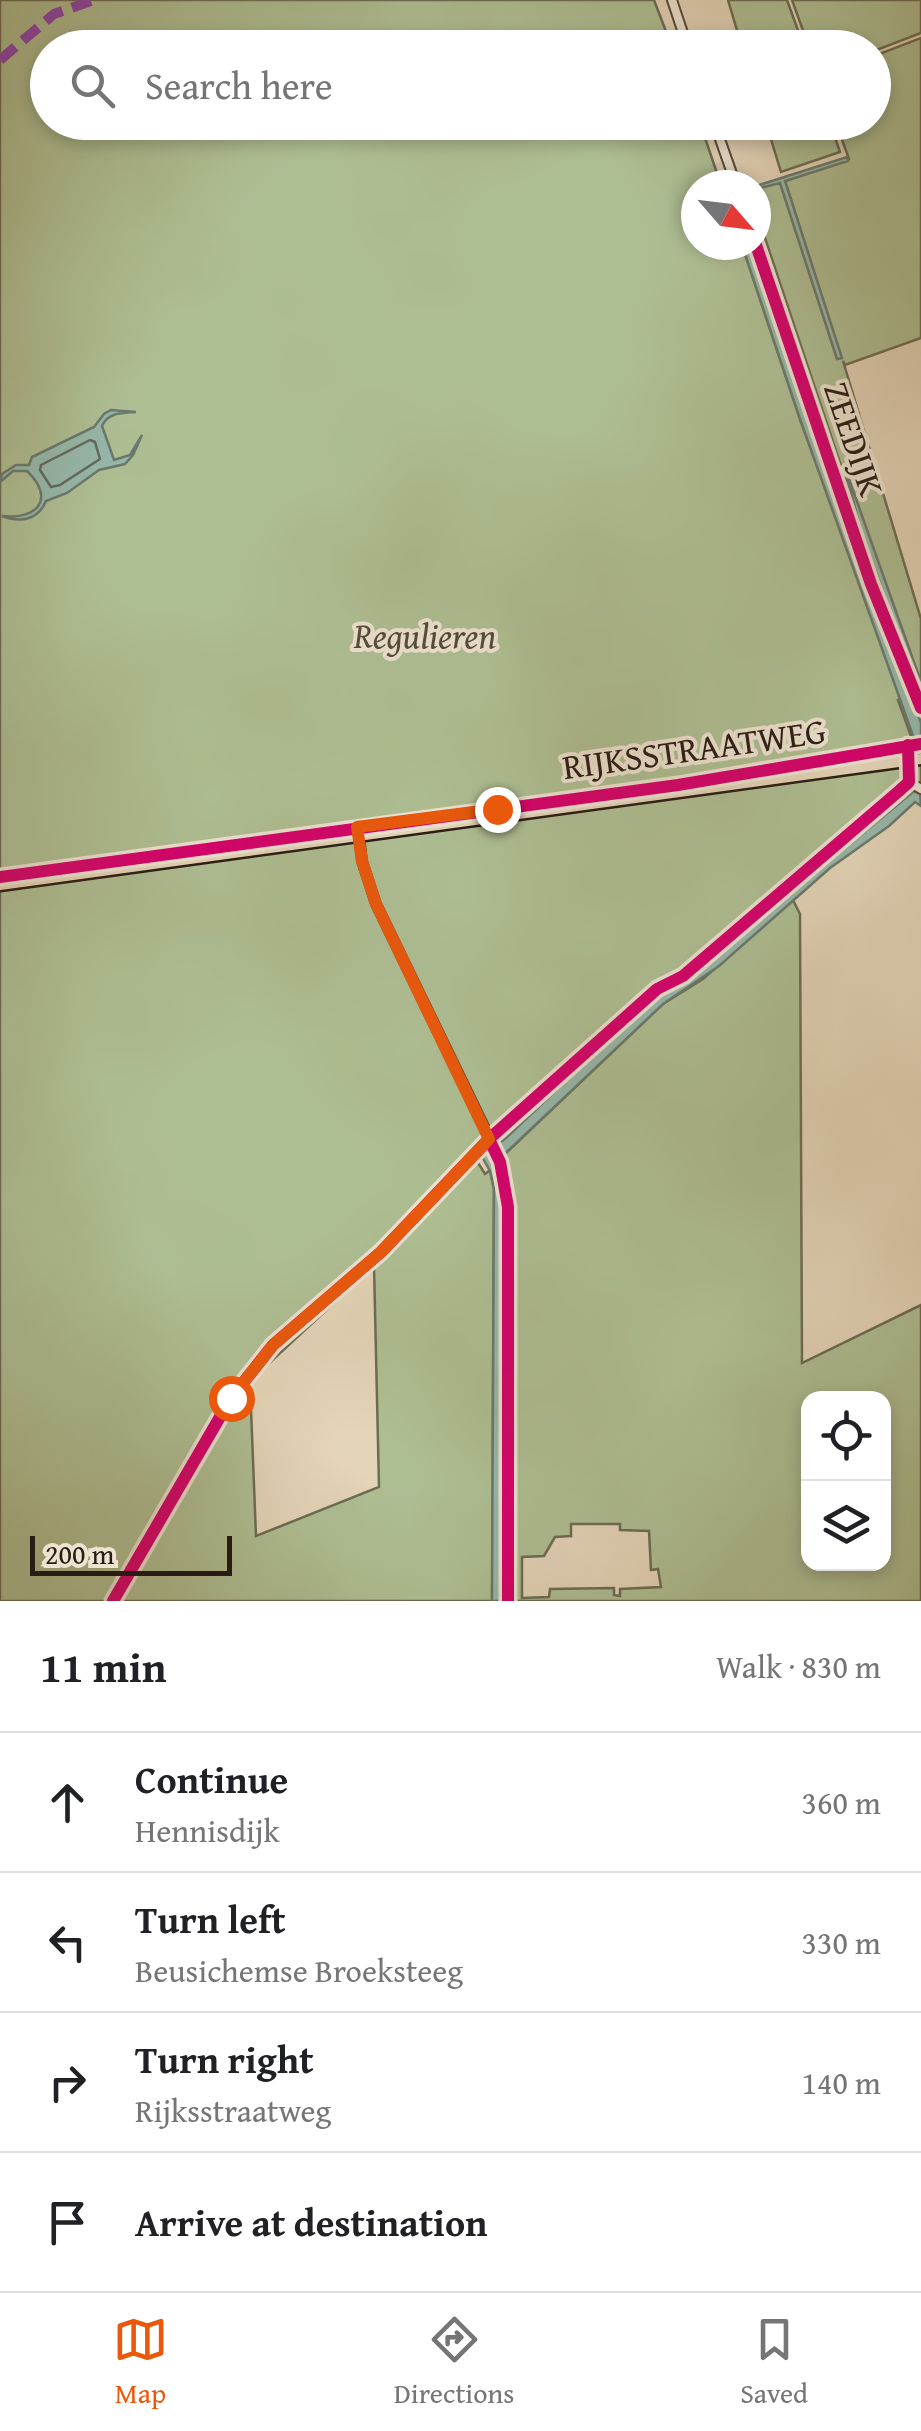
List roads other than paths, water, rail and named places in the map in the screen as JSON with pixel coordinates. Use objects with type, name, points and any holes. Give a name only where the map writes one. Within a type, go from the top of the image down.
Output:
[{"type":"main road","name":"RIJKSSTRAATWEG","points":[[0,885],[915,760]]},
{"type":"street","points":[[672,0],[682,30]]},
{"type":"street","points":[[720,140],[731,170]]},
{"type":"street","name":"ZEEDIJK","points":[[761,260],[871,584],[921,708]]},
{"type":"street","points":[[915,760],[909,782],[921,789]]},
{"type":"street","points":[[359,835],[362,861],[376,904],[500,1162],[508,1207],[508,1601]]},
{"type":"street","points":[[113,1601],[231,1398],[273,1345],[381,1252],[491,1142]]},
{"type":"water","points":[[847,157],[848,161],[785,181],[842,358],[837,359],[780,183],[771,185],[771,181]]},
{"type":"water","points":[[747,260],[756,260],[921,723],[921,758]]},
{"type":"water","points":[[111,410],[136,412],[112,416],[102,426],[114,460],[130,455],[142,435],[125,464],[99,470],[67,493],[46,501],[28,518],[2,516],[25,515],[41,499],[36,481],[27,471],[13,471],[0,482],[2,474],[16,465],[29,465],[32,457],[94,427]]},
{"type":"water","points":[[844,465],[921,682],[921,696],[861,531]]},
{"type":"water","points":[[920,790],[921,806],[915,802],[889,826],[830,868],[719,966],[663,1004],[497,1161],[503,1199],[501,1601],[492,1601],[494,1189],[480,1153],[487,1145],[492,1149],[507,1137],[661,991],[699,969]]},
{"type":"park label","name":"Regulieren","points":[[425,636]]}]
